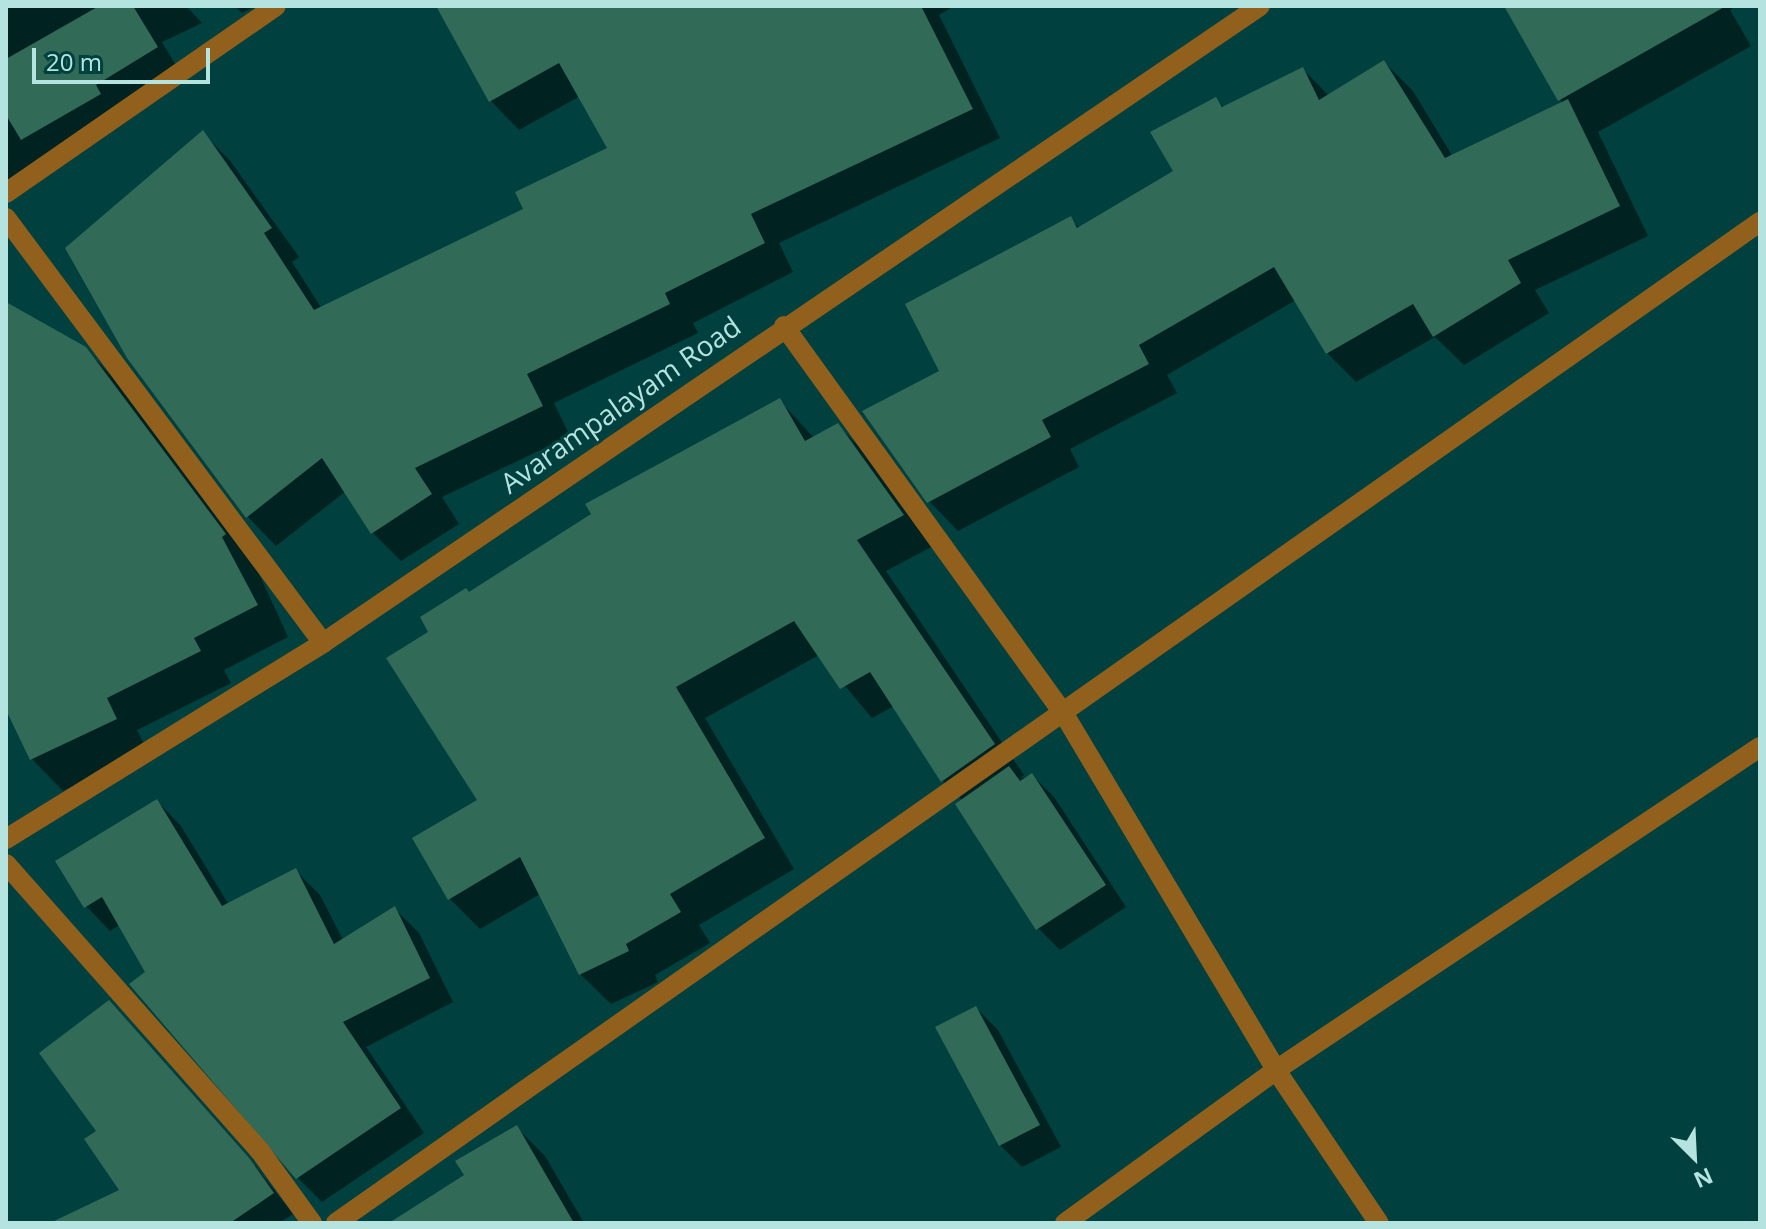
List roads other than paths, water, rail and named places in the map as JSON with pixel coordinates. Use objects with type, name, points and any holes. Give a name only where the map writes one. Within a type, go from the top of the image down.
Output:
[{"type":"street","points":[[6,193],[276,6]]},
{"type":"street","name":"Avarampalayam Road","points":[[6,839],[323,643],[784,326],[1260,6]]},
{"type":"street","points":[[6,218],[323,643]]},
{"type":"street","points":[[336,1223],[1760,222]]},
{"type":"street","points":[[784,326],[1064,714],[1276,1070],[1379,1223]]},
{"type":"street","points":[[1065,1223],[1276,1070],[1760,747]]},
{"type":"street","points":[[6,864],[260,1151],[312,1223]]}]
